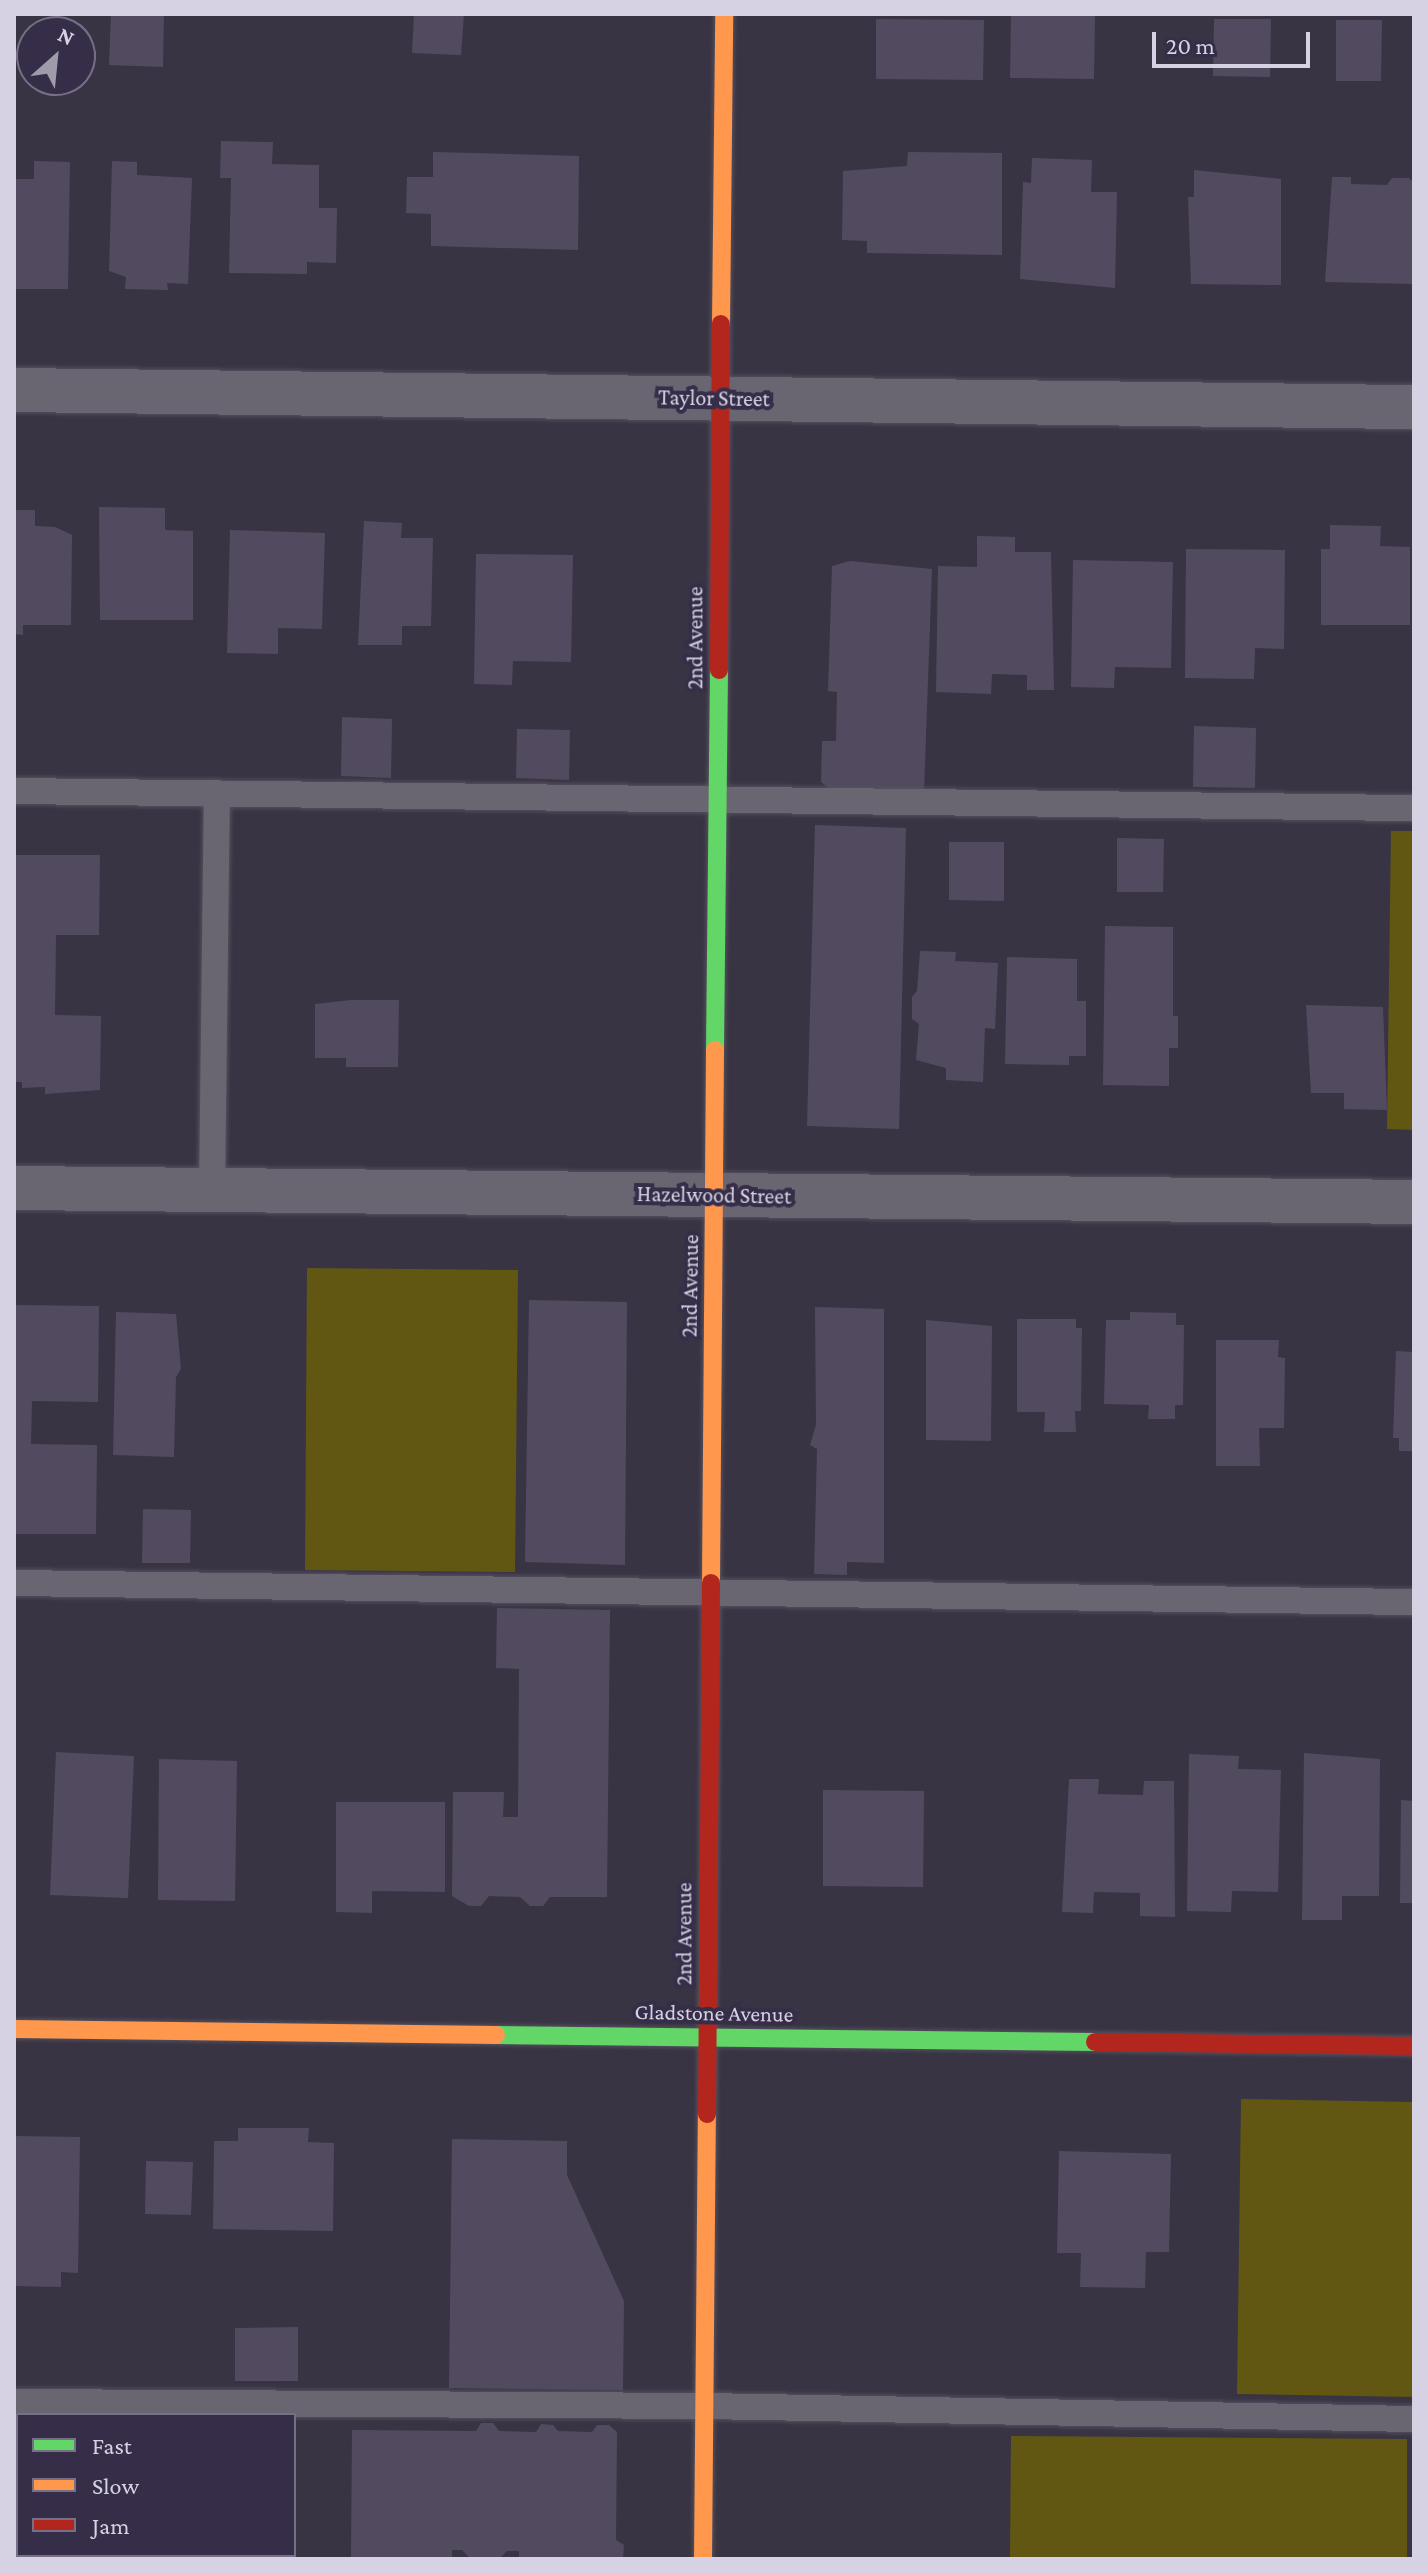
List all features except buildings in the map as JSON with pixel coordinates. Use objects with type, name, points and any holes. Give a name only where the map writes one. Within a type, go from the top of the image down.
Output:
[{"type":"street","name":"2nd Avenue","points":[[703,2559],[724,14]]},
{"type":"street","name":"Taylor Street","points":[[14,390],[1414,407]]},
{"type":"street","name":"Hazelwood Street","points":[[14,1188],[1414,1202]]},
{"type":"street","name":"Gladstone Avenue","points":[[14,2029],[1414,2046]]},
{"type":"lane","points":[[14,791],[1414,808]]},
{"type":"lane","points":[[212,1191],[217,793]]},
{"type":"lane","points":[[14,1583],[1414,1602]]},
{"type":"lane","points":[[14,2402],[704,2406],[1414,2419]]},
{"type":"shaded area","points":[[1391,831],[1414,831],[1414,1130],[1387,1129]]},
{"type":"shaded area","points":[[307,1268],[518,1270],[515,1572],[305,1570]]},
{"type":"shaded area","points":[[1241,2099],[1414,2102],[1414,2397],[1237,2394]]},
{"type":"shaded area","points":[[14,2435],[16,2557],[76,2559],[14,2559]]},
{"type":"shaded area","points":[[1011,2436],[1407,2439],[1407,2559],[1010,2559]]},
{"type":"traffic: fast","points":[[715,1050],[719,670]]},
{"type":"traffic: fast","points":[[496,2035],[1095,2042]]},
{"type":"traffic: slow","points":[[721,324],[724,14]]},
{"type":"traffic: slow","points":[[711,1583],[715,1050]]},
{"type":"traffic: slow","points":[[14,2029],[496,2035]]},
{"type":"traffic: slow","points":[[703,2559],[707,2114]]},
{"type":"traffic: jam","points":[[719,670],[721,324]]},
{"type":"traffic: jam","points":[[707,2114],[711,1583]]},
{"type":"traffic: jam","points":[[1095,2042],[1414,2046]]}]
